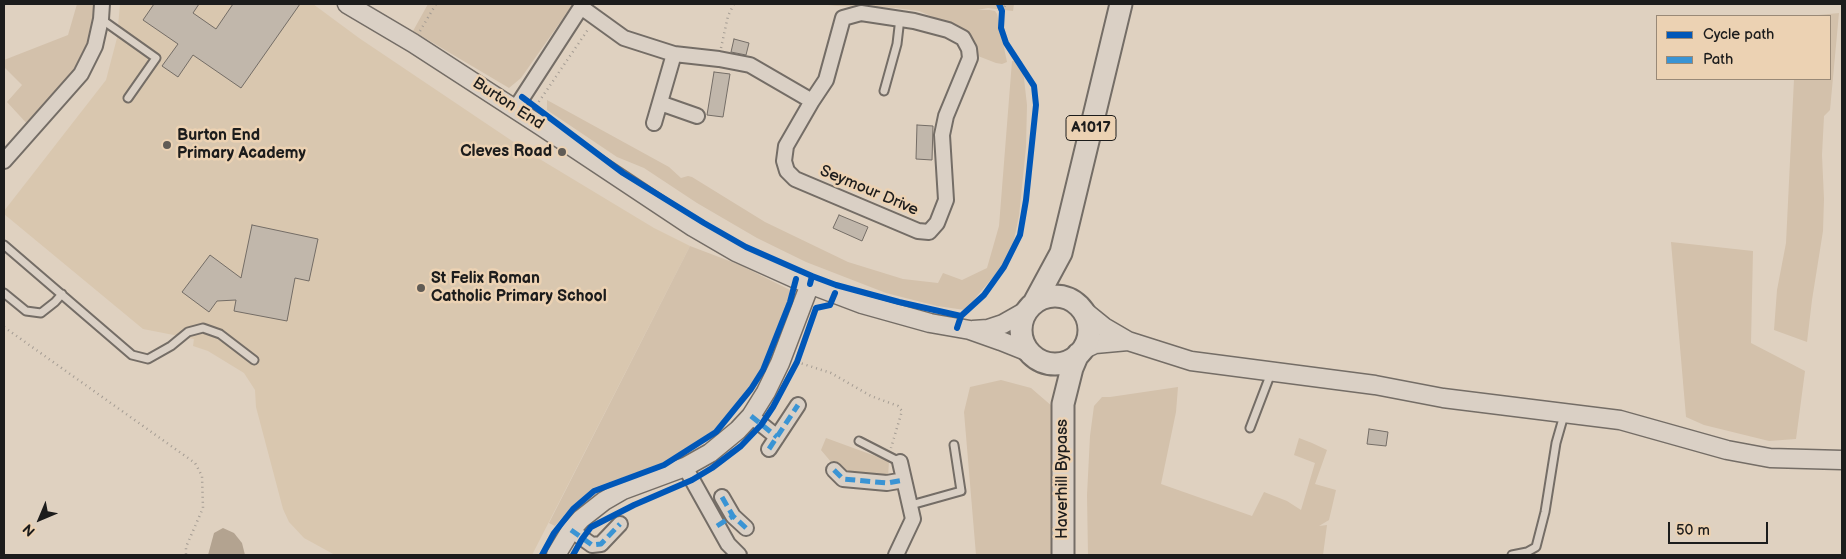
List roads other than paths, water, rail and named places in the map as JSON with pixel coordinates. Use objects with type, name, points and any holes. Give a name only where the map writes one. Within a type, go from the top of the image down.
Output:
[{"type":"main road","name":"A1017","points":[[1030,307],[1062,252],[1121,4]]},
{"type":"main road","name":"A1017","points":[[1062,252],[1065,281],[1079,306]]},
{"type":"main road","points":[[1054,296],[1065,297],[1079,306],[1087,320],[1089,330],[1087,341],[1080,352],[1069,360],[1058,363],[1047,363],[1034,356],[1024,344],[1021,333],[1022,322],[1030,307],[1043,298],[1054,296]]},
{"type":"main road","name":"Haverhill Bypass","points":[[1063,555],[1063,404],[1072,368],[1080,352]]},
{"type":"main road","name":"Haverhill Bypass","points":[[1034,356],[1063,404]]},
{"type":"street","points":[[4,161],[81,74],[95,46],[102,4]]},
{"type":"street","name":"Burton End","points":[[347,4],[366,9],[413,43],[518,103],[693,227],[736,252],[862,304],[930,323],[970,330],[1034,356]]},
{"type":"street","points":[[518,103],[582,6],[624,38],[674,54],[750,64],[812,101]]},
{"type":"street","name":"Seymour Drive","points":[[861,12],[900,18],[948,30],[963,38],[969,49],[970,58],[946,116],[942,135],[946,200],[937,223],[929,232],[918,231],[795,179],[787,171],[784,162],[786,146],[812,101],[826,80],[844,18],[861,12]]},
{"type":"street","points":[[654,123],[674,54]]},
{"type":"street","points":[[660,103],[697,116]]},
{"type":"street","points":[[556,555],[571,530],[591,509],[623,490],[685,467],[710,453],[738,430],[751,416],[766,392],[780,363],[810,284]]},
{"type":"street","points":[[1079,306],[1104,327],[1128,341],[1191,361],[1376,385],[1443,398],[1620,420],[1727,450],[1770,458],[1842,460]]},
{"type":"street","name":"Burton End","points":[[970,330],[988,329],[1003,324],[1030,307]]},
{"type":"street","points":[[1080,352],[1095,344],[1128,341]]},
{"type":"street","points":[[769,449],[798,405]]},
{"type":"street","points":[[751,416],[777,437]]},
{"type":"street","points":[[895,460],[904,480],[914,520],[896,555]]},
{"type":"street","points":[[685,467],[728,544],[739,555]]},
{"type":"street","points":[[834,470],[843,479],[887,483],[904,480]]},
{"type":"street","points":[[722,497],[733,516],[746,528]]},
{"type":"street","points":[[717,526],[733,516]]},
{"type":"street","points":[[571,530],[592,545],[601,544],[620,524]]},
{"type":"lane","points":[[884,91],[897,44],[900,18]]},
{"type":"lane","points":[[101,19],[156,58],[128,98]]},
{"type":"lane","points":[[4,246],[132,355],[148,359],[171,346],[188,332],[203,328],[220,334],[254,360]]},
{"type":"lane","points":[[4,293],[26,311],[40,312],[55,302],[62,294]]},
{"type":"lane","points":[[1250,428],[1271,372]]},
{"type":"lane","points":[[1512,555],[1527,552],[1536,547],[1545,512],[1556,443],[1565,412]]},
{"type":"lane","points":[[859,441],[895,460]]},
{"type":"lane","points":[[911,505],[961,491],[954,445]]},
{"type":"place","name":"Burton End Primary Academy","points":[[167,145]]},
{"type":"place","name":"Cleves Road","points":[[562,152]]},
{"type":"place","name":"St Felix Roman Catholic Primary School","points":[[421,288]]}]
